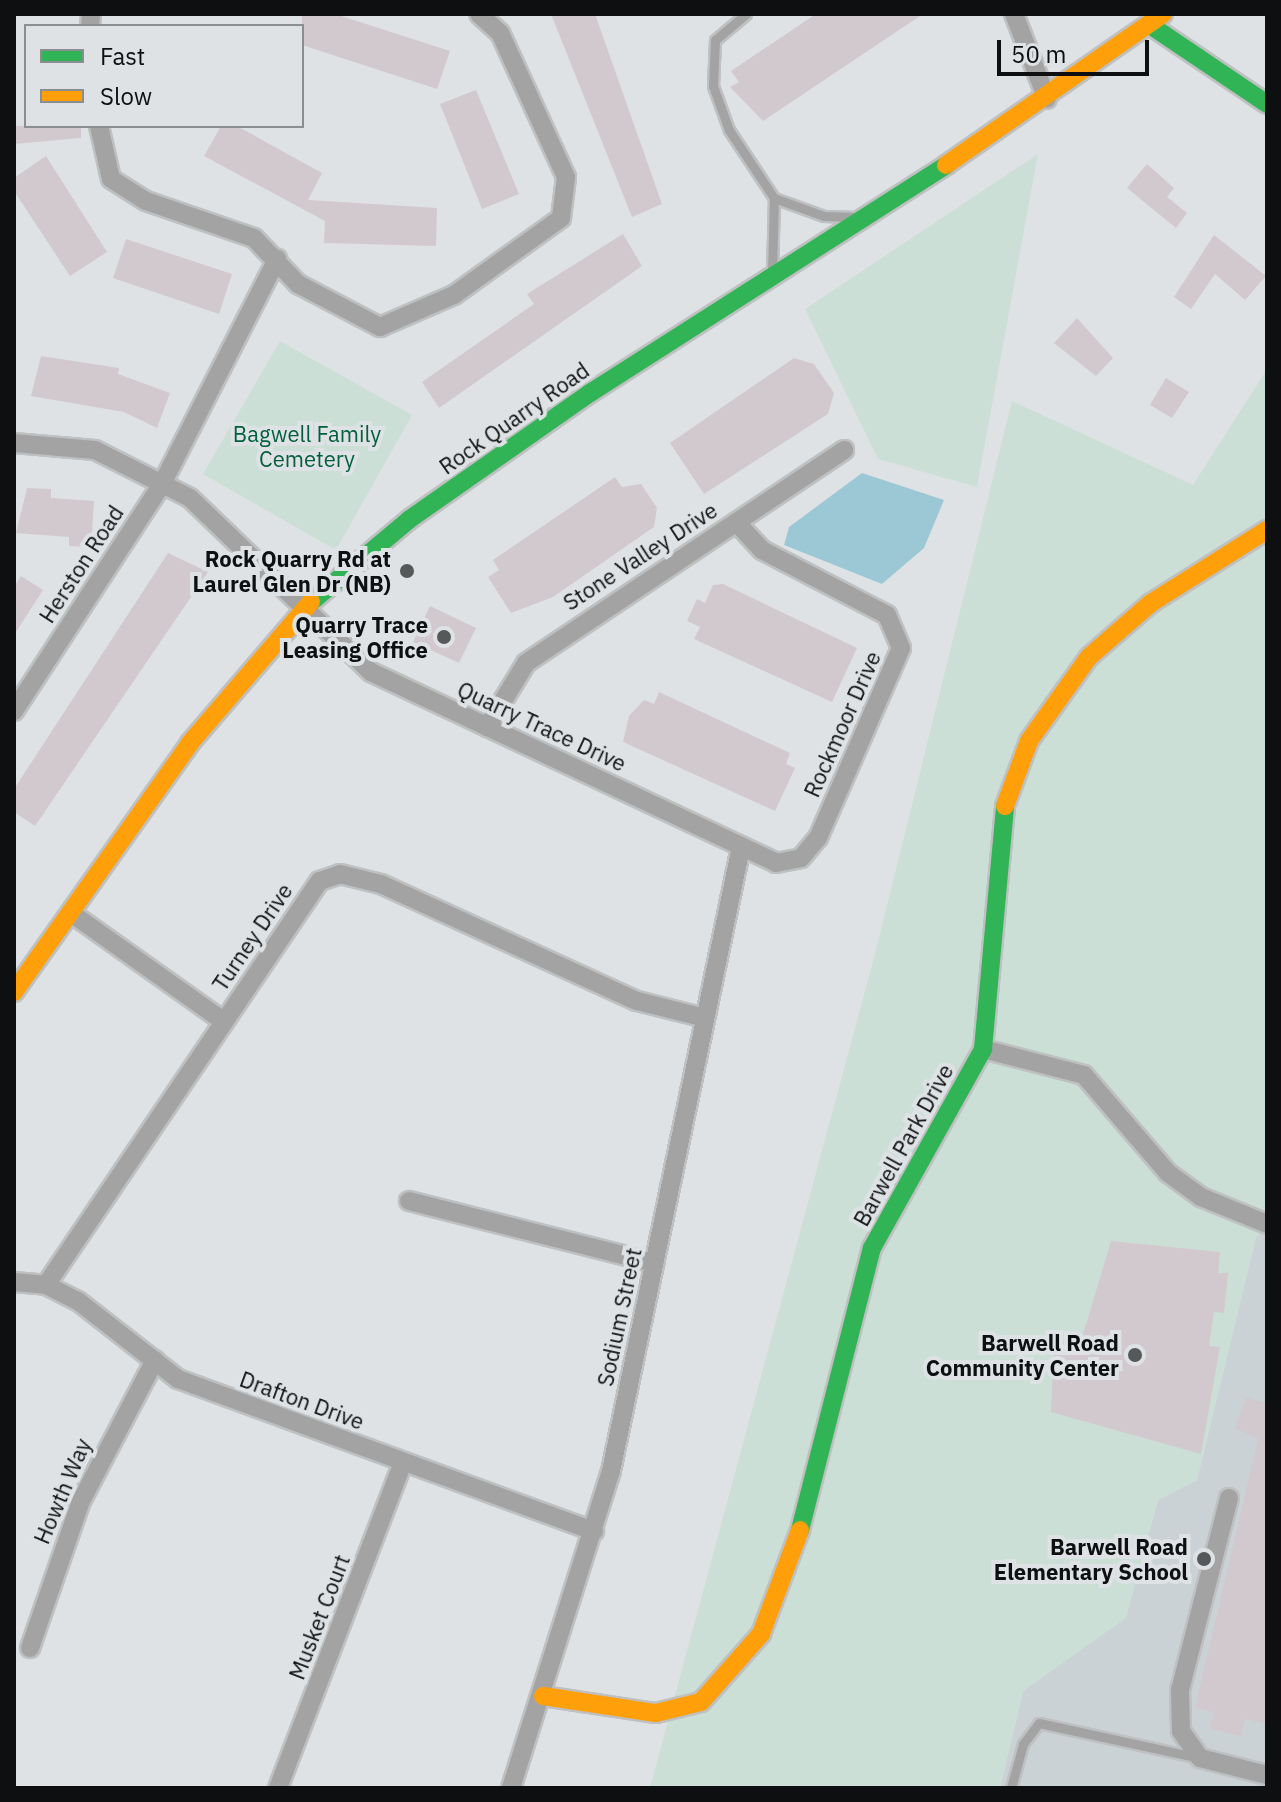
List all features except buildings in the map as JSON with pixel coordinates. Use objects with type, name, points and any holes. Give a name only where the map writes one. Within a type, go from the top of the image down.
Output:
[{"type":"street","points":[[99,128],[111,179],[146,201],[225,222],[277,259],[298,284],[380,327],[454,295],[561,218],[566,177],[500,33],[479,14]]},
{"type":"street","points":[[1014,14],[1047,99]]},
{"type":"street","points":[[1157,19],[1267,104]]},
{"type":"street","name":"Rock Quarry Road","points":[[14,992],[190,743],[304,608],[410,519],[590,393],[1047,99],[1157,19]]},
{"type":"street","name":"Herston Road","points":[[14,711],[162,484],[277,259]]},
{"type":"street","name":"Quarry Trace Drive","points":[[14,443],[95,450],[190,498],[371,672],[776,863]]},
{"type":"street","name":"Stone Valley Drive","points":[[487,727],[526,663],[844,450]]},
{"type":"street","name":"Rockmoor Drive","points":[[736,522],[762,550],[887,615],[901,648],[818,838],[801,858],[776,863]]},
{"type":"street","name":"Barwell Park Drive","points":[[543,1696],[656,1713],[701,1702],[745,1656],[799,1534],[872,1248],[983,1049],[998,942],[996,868],[1006,802],[1029,741],[1089,657],[1151,603],[1267,530]]},
{"type":"street","name":"Sodium Street","points":[[511,1788],[594,1531],[741,847]]},
{"type":"street","name":"Turney Drive","points":[[46,1285],[308,895],[340,874],[381,884],[637,1001],[705,1018]]},
{"type":"street","points":[[71,913],[223,1021]]},
{"type":"street","points":[[983,1049],[1084,1075],[1168,1173],[1201,1197],[1267,1224]]},
{"type":"street","points":[[409,1201],[654,1263]]},
{"type":"street","name":"Drafton Drive","points":[[14,1282],[46,1285],[178,1379],[594,1531]]},
{"type":"street","name":"Howth Way","points":[[30,1648],[81,1501],[155,1360]]},
{"type":"street","name":"Musket Court","points":[[278,1788],[403,1462]]},
{"type":"street","points":[[1229,1498],[1180,1690],[1181,1731],[1200,1758],[1267,1775]]},
{"type":"lane","points":[[746,14],[732,18],[715,40],[713,86],[729,130],[774,198],[771,279]]},
{"type":"lane","points":[[774,198],[824,216],[867,217]]},
{"type":"lane","points":[[1011,1788],[1023,1744],[1039,1723],[1200,1758]]},
{"type":"shaded area","name":"Barwell Road Elementary School","points":[[1267,1228],[1267,1788],[1000,1788],[1023,1691],[1125,1618],[1158,1500],[1197,1479],[1256,1237]]},
{"type":"green space","points":[[1038,154],[977,487],[878,459],[805,309]]},
{"type":"green space","name":"Bagwell Family Cemetery","points":[[280,341],[412,415],[336,550],[203,474]]},
{"type":"green space","points":[[1267,369],[1267,1228],[1256,1237],[1197,1480],[1158,1500],[1126,1618],[1023,1691],[1000,1788],[650,1788],[875,954],[1012,401],[1193,485]]},
{"type":"water","points":[[862,473],[944,500],[924,548],[882,584],[784,545],[789,527]]},
{"type":"traffic: fast","points":[[1150,25],[1267,104]]},
{"type":"traffic: fast","points":[[311,602],[410,519],[590,393],[946,165]]},
{"type":"traffic: fast","points":[[800,1530],[872,1248],[983,1049],[1005,806]]},
{"type":"traffic: slow","points":[[946,165],[1163,14]]},
{"type":"traffic: slow","points":[[1005,806],[1029,741],[1089,657],[1151,603],[1267,530]]},
{"type":"traffic: slow","points":[[14,992],[190,743],[311,602]]},
{"type":"traffic: slow","points":[[543,1696],[656,1713],[701,1702],[761,1634],[800,1530]]},
{"type":"place","name":"Rock Quarry Rd at Laurel Glen Dr (NB)","points":[[407,571]]},
{"type":"place","name":"Quarry Trace Leasing Office","points":[[444,637]]},
{"type":"place","name":"Barwell Road Community Center","points":[[1135,1355]]},
{"type":"place","name":"Barwell Road Elementary School","points":[[1204,1559]]}]
